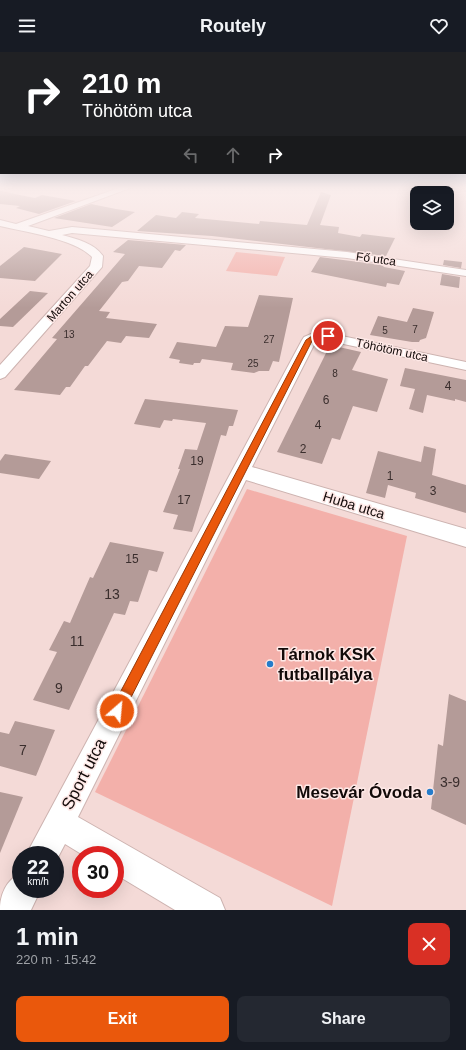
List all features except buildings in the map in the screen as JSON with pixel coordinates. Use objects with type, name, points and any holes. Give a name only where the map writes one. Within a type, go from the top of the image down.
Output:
[{"type":"street","name":"Fő utca","points":[[27,228],[49,234],[72,230],[99,234],[347,255],[466,273]]},
{"type":"street","name":"Marton utca","points":[[0,374],[96,267],[98,256],[94,252],[76,243],[49,234]]},
{"type":"street","points":[[76,243],[99,234]]},
{"type":"street","name":"Töhötöm utca","points":[[318,336],[328,336],[466,366]]},
{"type":"street","name":"Sport utca","points":[[47,846],[309,340],[318,336]]},
{"type":"street","name":"Huba utca","points":[[241,471],[466,538]]},
{"type":"street","points":[[59,823],[99,846]]},
{"type":"street","points":[[124,861],[208,910]]},
{"type":"street","points":[[12,910],[19,898]]},
{"type":"shaded area","points":[[236,252],[285,257],[277,276],[226,271]]},
{"type":"shaded area","name":"Tárnok KSK futballpálya","points":[[247,489],[407,536],[332,906],[95,792]]},
{"type":"place","name":"Tárnok KSK futballpálya","points":[[270,664]]},
{"type":"place","name":"Mesevár Óvoda","points":[[430,792]]},
{"type":"route","points":[[117,711],[309,340],[312,337],[323,335],[328,336]]}]
